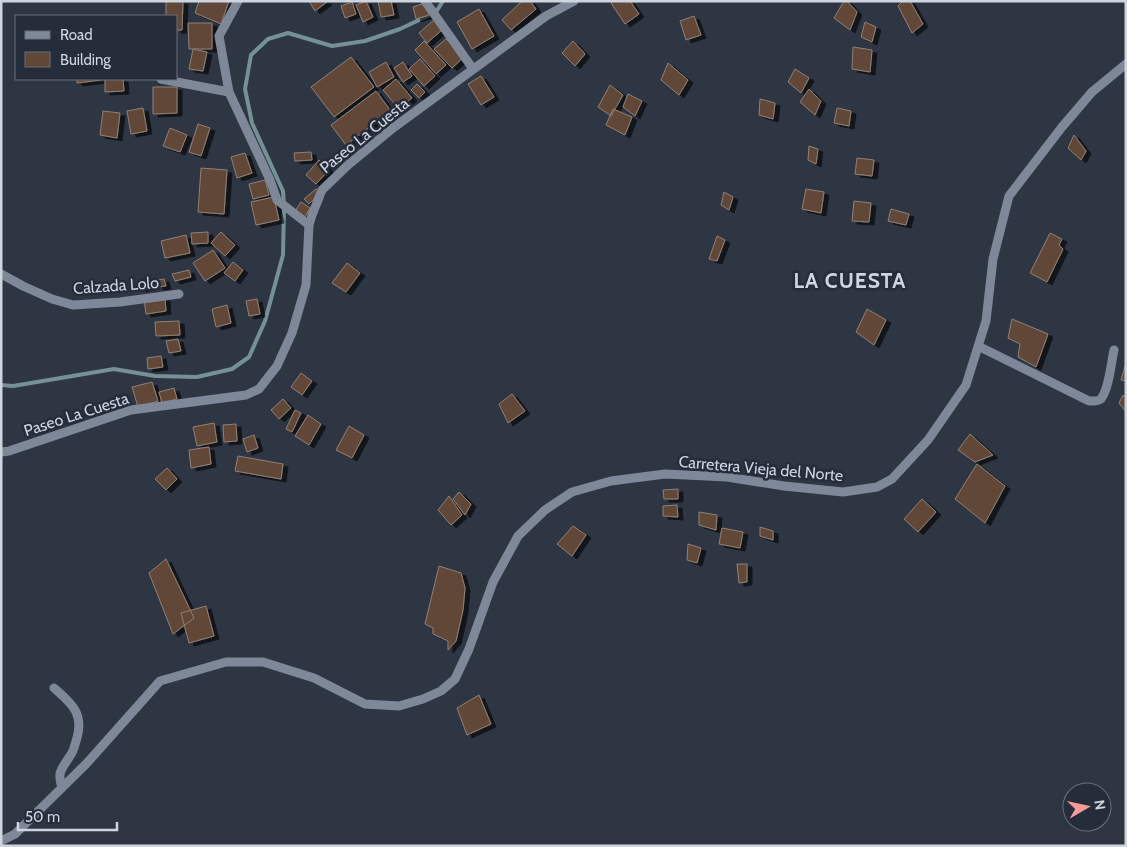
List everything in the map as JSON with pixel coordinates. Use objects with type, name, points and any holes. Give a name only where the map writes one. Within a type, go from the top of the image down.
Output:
[{"type":"street","points":[[238,1],[219,36],[229,92],[270,180],[277,200],[309,225]]},
{"type":"street","name":"Paseo La Cuesta","points":[[1,452],[132,410],[246,395],[259,388],[278,366],[292,333],[306,285],[309,225],[322,190],[348,165],[393,128],[546,16],[574,1]]},
{"type":"street","points":[[426,2],[473,70]]},
{"type":"street","name":"Carretera Vieja del Norte","points":[[1,841],[15,834],[87,763],[160,681],[226,662],[263,662],[314,678],[364,704],[399,706],[441,691],[455,679],[469,649],[493,582],[518,536],[545,510],[572,492],[611,481],[664,474],[727,477],[784,486],[843,492],[877,487],[892,479],[928,440],[966,385],[986,321],[993,259],[1009,196],[1086,99],[1126,64]]},
{"type":"street","points":[[166,80],[229,92]]},
{"type":"street","name":"Calzada Lolo","points":[[1,274],[52,299],[73,305],[120,302],[180,294]]},
{"type":"street","points":[[978,346],[1089,401],[1096,402],[1101,399],[1107,385],[1114,350]]},
{"type":"street","points":[[54,688],[78,712],[80,728],[74,750],[62,766],[58,776],[62,788]]},
{"type":"building","points":[[166,1],[183,1],[182,30],[178,30],[178,15],[166,15]]},
{"type":"building","points":[[199,1],[229,1],[221,24],[195,13]]},
{"type":"building","points":[[309,1],[326,1],[327,2],[315,11]]},
{"type":"building","points":[[366,1],[373,17],[363,22],[356,5]]},
{"type":"building","points":[[378,1],[391,1],[394,15],[381,17]]},
{"type":"building","points":[[522,1],[530,1],[536,9],[511,30],[502,20]]},
{"type":"building","points":[[613,1],[630,1],[639,14],[625,24],[611,3]]},
{"type":"building","points":[[844,1],[847,1],[857,12],[850,30],[834,18]]},
{"type":"building","points":[[903,1],[910,1],[923,24],[912,33],[898,6]]},
{"type":"building","points":[[352,2],[356,14],[345,18],[341,6]]},
{"type":"building","points":[[425,3],[429,15],[416,19],[413,7]]},
{"type":"building","points":[[479,9],[494,36],[472,49],[457,22]]},
{"type":"building","points":[[694,16],[701,35],[686,40],[680,21]]},
{"type":"building","points":[[435,19],[443,29],[427,43],[419,33]]},
{"type":"building","points":[[865,22],[876,27],[872,42],[861,37]]},
{"type":"building","points":[[188,23],[212,23],[212,49],[189,49]]},
{"type":"building","points":[[446,39],[464,57],[452,68],[434,49]]},
{"type":"building","points":[[424,41],[446,65],[436,74],[415,50]]},
{"type":"building","points":[[573,41],[585,54],[575,66],[562,53]]},
{"type":"building","points":[[853,47],[872,50],[870,72],[852,69]]},
{"type":"building","points":[[193,49],[207,52],[203,71],[189,69]]},
{"type":"building","points":[[351,57],[374,87],[334,117],[311,87]]},
{"type":"building","points":[[420,59],[435,76],[424,86],[409,69]]},
{"type":"building","points":[[386,62],[394,77],[377,87],[369,72]]},
{"type":"building","points":[[403,62],[412,76],[403,82],[394,68]]},
{"type":"building","points":[[668,63],[688,80],[679,95],[661,80]]},
{"type":"building","points":[[795,69],[809,78],[801,93],[788,82]]},
{"type":"building","points":[[481,76],[494,97],[481,105],[468,84]]},
{"type":"building","points":[[396,79],[412,98],[399,109],[383,90]]},
{"type":"building","points":[[77,80],[101,80],[77,83]]},
{"type":"building","points":[[105,80],[123,80],[124,91],[105,92]]},
{"type":"building","points":[[417,84],[425,92],[419,98],[411,90]]},
{"type":"building","points":[[610,85],[623,95],[611,116],[598,107]]},
{"type":"building","points":[[153,87],[177,87],[177,113],[153,114]]},
{"type":"building","points":[[809,89],[821,101],[815,115],[800,102]]},
{"type":"building","points":[[376,91],[391,111],[346,145],[331,125]]},
{"type":"building","points":[[628,94],[642,101],[635,116],[623,107]]},
{"type":"building","points":[[760,99],[775,103],[773,119],[759,115]]},
{"type":"building","points":[[143,108],[147,131],[131,134],[127,111]]},
{"type":"building","points":[[837,108],[851,111],[849,126],[834,123]]},
{"type":"building","points":[[613,109],[632,117],[625,135],[606,125]]},
{"type":"building","points":[[103,111],[120,113],[117,138],[100,135]]},
{"type":"building","points":[[198,124],[210,128],[201,156],[189,152]]},
{"type":"building","points":[[170,128],[187,135],[180,152],[163,146]]},
{"type":"building","points":[[1074,135],[1086,151],[1081,160],[1068,148]]},
{"type":"building","points":[[809,146],[818,149],[816,164],[808,160]]},
{"type":"building","points":[[311,152],[312,160],[295,161],[294,153]]},
{"type":"building","points":[[245,153],[252,173],[237,178],[231,157]]},
{"type":"building","points":[[857,158],[874,160],[872,176],[855,174]]},
{"type":"building","points":[[319,160],[329,170],[316,184],[306,175]]},
{"type":"building","points":[[201,168],[227,170],[224,214],[198,212]]},
{"type":"building","points":[[265,180],[269,195],[253,199],[249,184]]},
{"type":"building","points":[[316,189],[320,193],[309,204],[304,199]]},
{"type":"building","points":[[806,189],[824,192],[821,213],[802,209]]},
{"type":"building","points":[[724,192],[733,197],[729,210],[721,205]]},
{"type":"building","points":[[274,197],[279,220],[256,225],[251,202]]},
{"type":"building","points":[[854,201],[871,203],[869,222],[852,221]]},
{"type":"building","points":[[301,202],[310,208],[305,217],[295,211]]},
{"type":"building","points":[[891,209],[909,214],[906,225],[888,221]]},
{"type":"building","points":[[208,232],[208,243],[192,244],[191,233]]},
{"type":"building","points":[[221,232],[235,245],[225,256],[211,243]]},
{"type":"building","points":[[1050,233],[1062,239],[1059,245],[1063,249],[1047,282],[1030,273]]},
{"type":"building","points":[[186,235],[190,253],[165,258],[161,241]]},
{"type":"building","points":[[717,236],[725,240],[717,261],[709,259]]},
{"type":"building","points":[[213,250],[225,268],[205,281],[193,263]]},
{"type":"building","points":[[233,262],[243,270],[235,281],[224,273]]},
{"type":"building","points":[[347,263],[360,273],[346,292],[332,283]]},
{"type":"building","points":[[189,270],[191,277],[175,281],[172,274]]},
{"type":"building","points":[[154,279],[155,285],[141,289],[140,282]]},
{"type":"building","points":[[164,279],[166,286],[158,287],[157,280]]},
{"type":"building","points":[[165,298],[166,311],[146,314],[144,299]]},
{"type":"building","points":[[257,299],[260,314],[249,316],[246,301]]},
{"type":"building","points":[[227,305],[231,323],[216,327],[212,309]]},
{"type":"building","points":[[867,309],[886,320],[874,345],[856,332]]},
{"type":"building","points":[[1012,319],[1048,334],[1036,367],[1018,357],[1020,344],[1008,338]]},
{"type":"building","points":[[179,321],[180,335],[156,336],[155,322]]},
{"type":"building","points":[[178,339],[181,351],[169,353],[166,341]]},
{"type":"building","points":[[161,356],[163,367],[148,369],[147,358]]},
{"type":"building","points":[[1126,363],[1126,381],[1121,380]]},
{"type":"building","points":[[301,373],[312,381],[302,395],[291,387]]},
{"type":"building","points":[[152,382],[158,401],[138,407],[132,387]]},
{"type":"building","points":[[174,388],[177,399],[162,403],[159,392]]},
{"type":"building","points":[[512,394],[525,411],[508,423],[499,404]]},
{"type":"building","points":[[1123,395],[1126,398],[1126,412],[1119,403]]},
{"type":"building","points":[[283,399],[291,408],[279,419],[271,410]]},
{"type":"building","points":[[295,410],[301,413],[292,432],[286,429]]},
{"type":"building","points":[[308,415],[321,424],[309,445],[295,436]]},
{"type":"building","points":[[214,423],[217,442],[197,446],[193,427]]},
{"type":"building","points":[[236,424],[237,441],[224,442],[223,425]]},
{"type":"building","points":[[349,426],[364,435],[352,458],[336,450]]},
{"type":"building","points":[[970,434],[993,455],[975,462],[958,450]]},
{"type":"building","points":[[254,435],[258,448],[247,452],[243,439]]},
{"type":"building","points":[[209,447],[211,464],[191,468],[189,450]]},
{"type":"building","points":[[238,456],[283,464],[281,479],[235,471]]},
{"type":"building","points":[[977,464],[1005,486],[985,523],[955,499]]},
{"type":"building","points":[[167,468],[177,479],[166,490],[155,479]]},
{"type":"building","points":[[678,489],[678,499],[664,499],[663,490]]},
{"type":"building","points":[[459,492],[471,504],[465,515],[453,499]]},
{"type":"building","points":[[449,496],[462,515],[451,525],[438,510]]},
{"type":"building","points":[[922,499],[936,512],[918,532],[904,519]]},
{"type":"building","points":[[677,505],[678,517],[663,516],[663,506]]},
{"type":"building","points":[[699,512],[717,515],[716,530],[699,525]]},
{"type":"building","points":[[573,526],[586,535],[572,556],[557,544]]},
{"type":"building","points":[[760,527],[773,531],[773,540],[760,536]]},
{"type":"building","points":[[722,528],[743,532],[740,548],[719,544]]},
{"type":"building","points":[[688,544],[701,548],[697,563],[687,560]]},
{"type":"building","points":[[166,559],[194,618],[173,634],[149,573]]},
{"type":"building","points":[[737,564],[747,564],[747,582],[739,583]]},
{"type":"building","points":[[439,566],[461,573],[465,588],[463,610],[456,641],[448,650],[448,641],[433,634],[433,628],[425,624]]},
{"type":"building","points":[[206,606],[214,636],[189,643],[181,613]]},
{"type":"building","points":[[479,695],[491,724],[467,735],[457,708]]},
{"type":"waterway","points":[[1,385],[13,386],[114,369],[155,376],[197,377],[232,369],[249,357],[265,321],[283,255],[284,206],[283,191],[252,123],[245,89],[251,55],[268,39],[288,33],[332,46],[365,41],[400,29],[436,12],[443,1]]},
{"type":"district","name":"LA CUESTA","points":[[850,281]]}]
